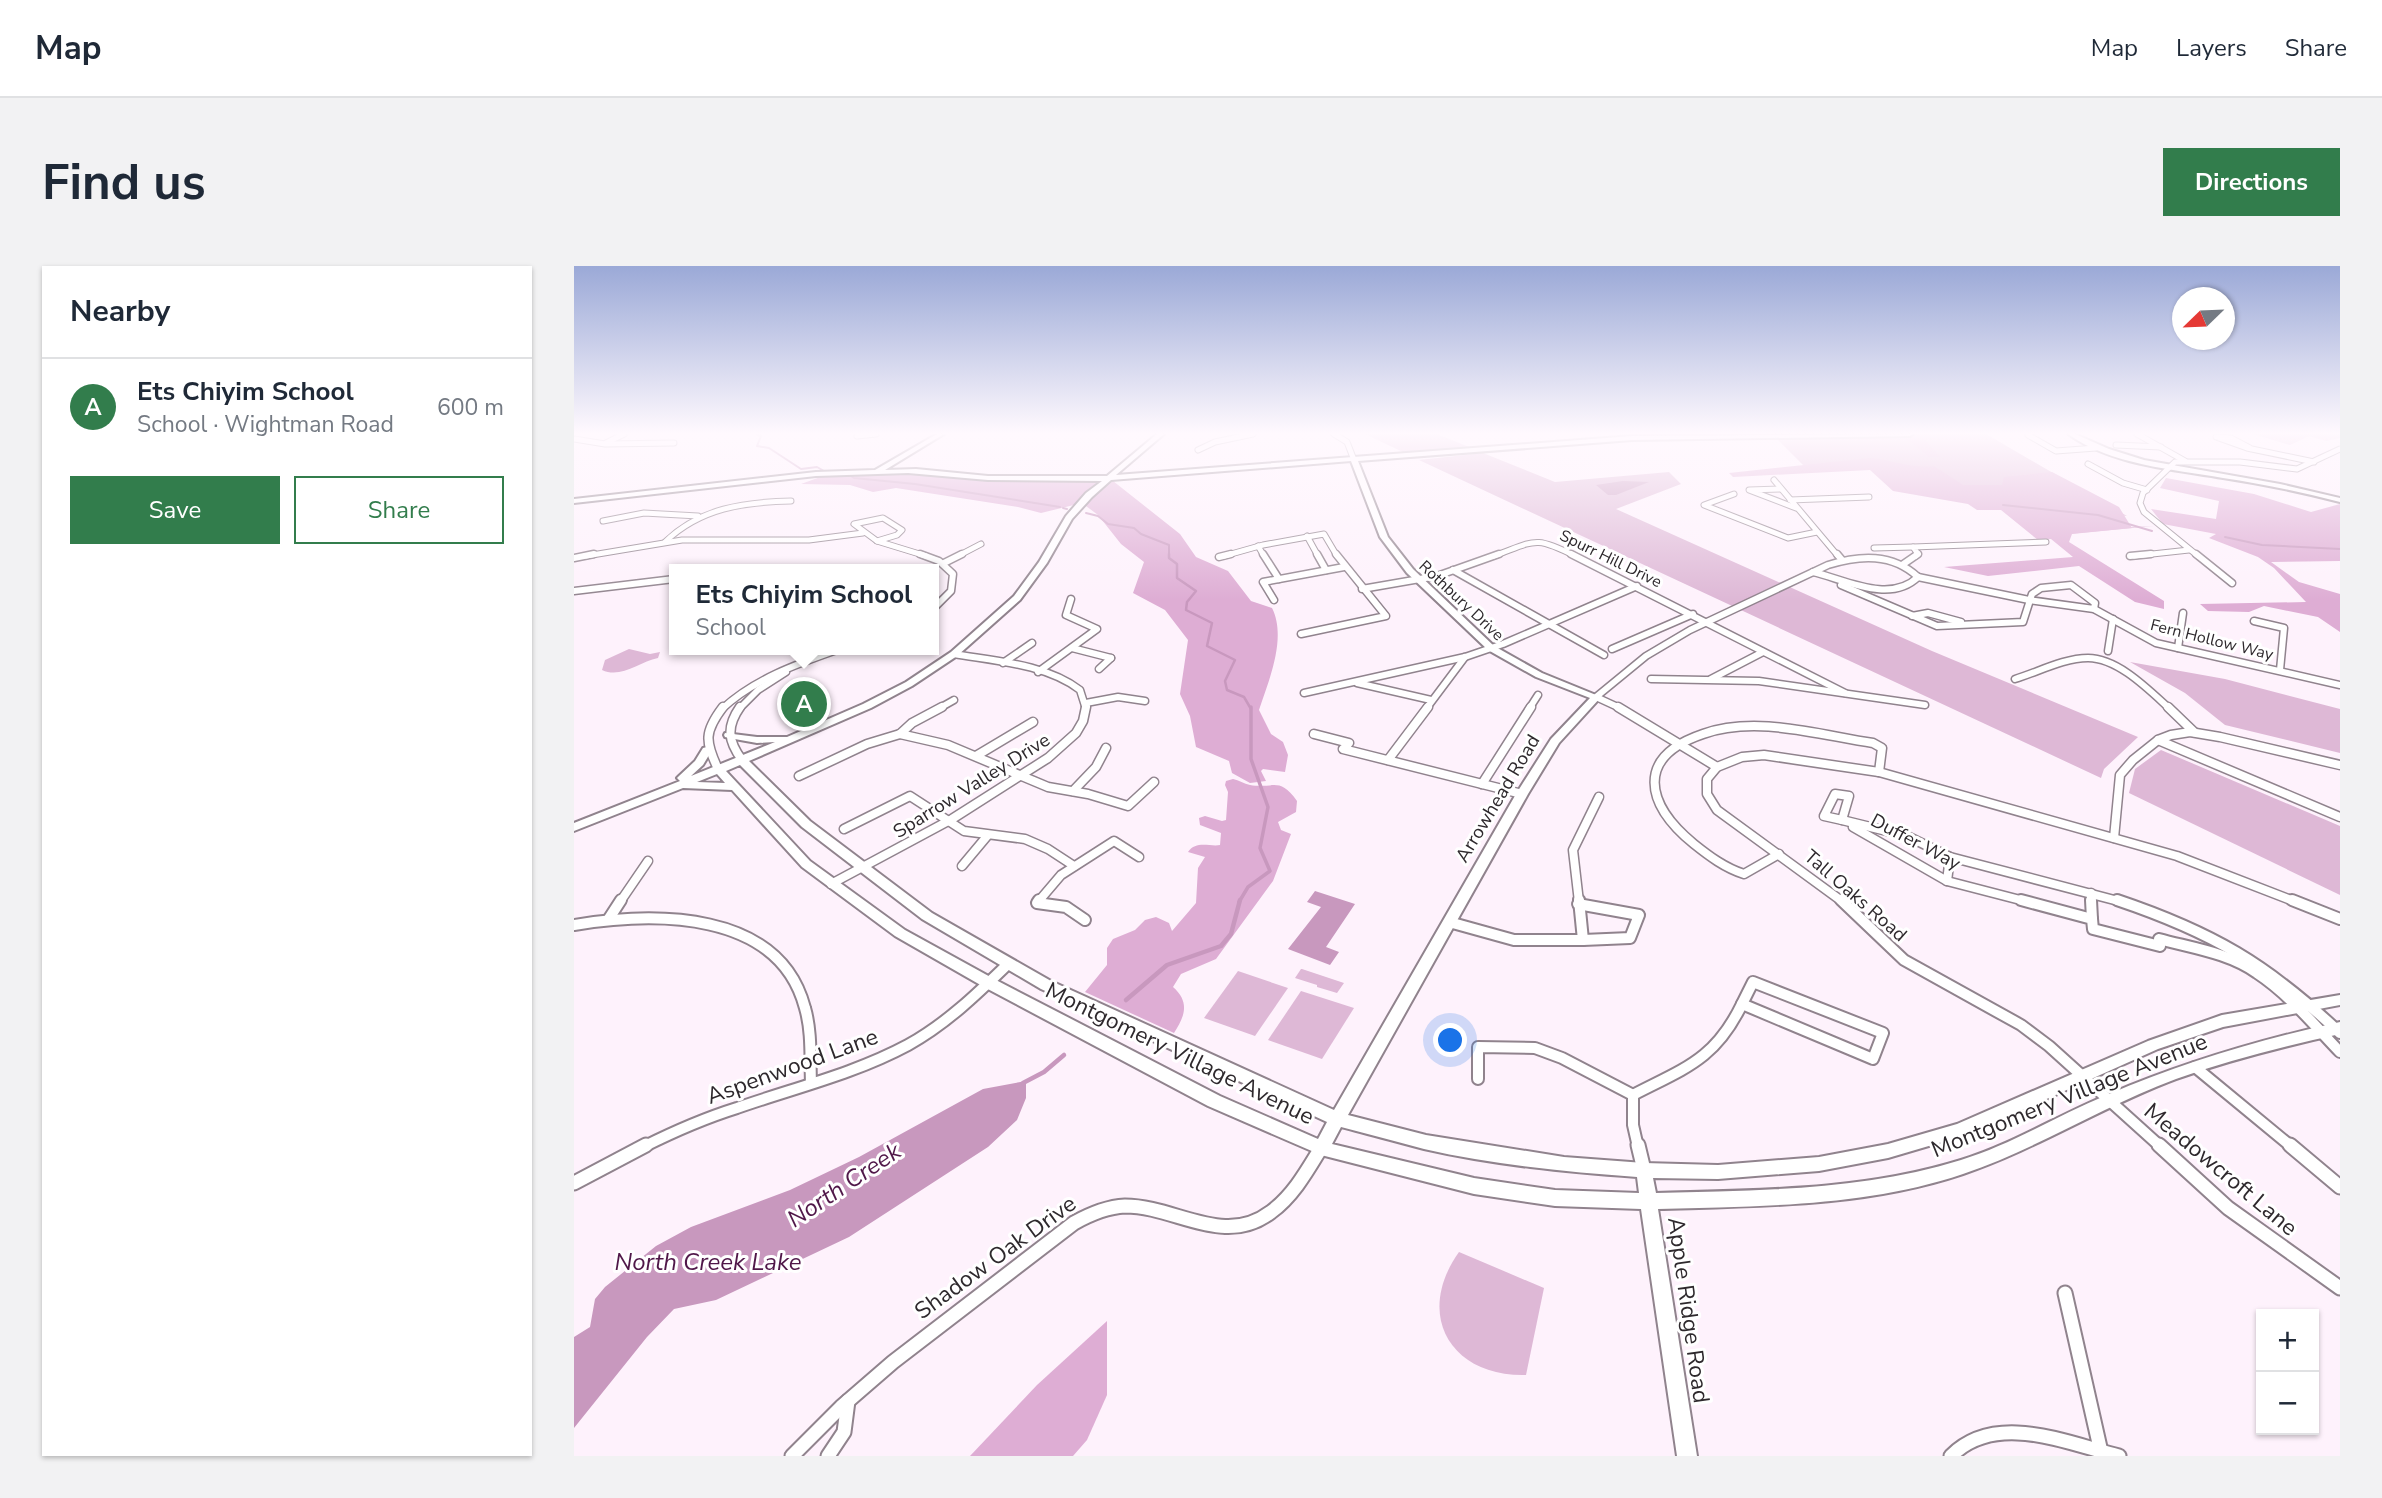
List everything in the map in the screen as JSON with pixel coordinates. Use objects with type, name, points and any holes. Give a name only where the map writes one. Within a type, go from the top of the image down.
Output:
[{"type":"street","points":[[574,501],[680,490]]},
{"type":"street","points":[[574,827],[716,767],[779,744],[867,706],[909,684],[954,654],[1017,598],[1044,564],[1069,519],[1096,490]]},
{"type":"street","name":"Rothbury Drive","points":[[1366,490],[1384,537],[1403,563],[1491,648],[1539,676],[1632,713],[1717,767]]},
{"type":"street","points":[[1764,490],[1749,490],[1798,509]]},
{"type":"street","points":[[1781,490],[1842,560]]},
{"type":"street","points":[[2147,490],[2141,498],[2144,512],[2232,583]]},
{"type":"street","points":[[2294,490],[2340,500]]},
{"type":"street","points":[[1734,494],[1704,505],[1788,538],[1817,532]]},
{"type":"street","points":[[1790,500],[1869,497]]},
{"type":"street","points":[[664,542],[680,527],[699,517],[734,506],[791,501]]},
{"type":"street","points":[[603,521],[652,512],[699,517]]},
{"type":"street","points":[[877,541],[897,535],[902,530],[883,518],[854,524],[877,541],[944,563],[954,579],[950,593],[939,603]]},
{"type":"street","points":[[574,558],[664,542],[737,538],[820,540],[863,533]]},
{"type":"street","points":[[1219,557],[1258,546],[1324,534],[1344,567],[1386,616],[1301,634]]},
{"type":"street","points":[[1307,536],[1326,570]]},
{"type":"street","name":"Spurr Hill Drive","points":[[1364,592],[1410,585],[1538,541],[1552,544],[1845,692]]},
{"type":"street","points":[[1874,548],[2046,542]]},
{"type":"street","points":[[944,563],[981,544]]},
{"type":"street","points":[[1258,546],[1279,579]]},
{"type":"street","points":[[1902,565],[1918,554],[1913,547]]},
{"type":"street","points":[[2130,556],[2189,550]]},
{"type":"street","name":"Arrowhead Road","points":[[1321,1147],[1522,794],[1555,741],[1596,697],[1646,656],[1708,621],[1830,564],[1842,560],[1873,558],[1902,565],[1918,577]]},
{"type":"street","points":[[1830,564],[1831,571],[1838,577]]},
{"type":"street","points":[[1274,600],[1263,582],[1344,567]]},
{"type":"street","points":[[1453,570],[1604,655]]},
{"type":"street","points":[[1813,572],[1838,577],[1865,587],[1887,590],[1910,585],[1918,577]]},
{"type":"street","name":"Fern Hollow Way","points":[[1918,577],[2029,600],[2094,609],[2146,640],[2340,685]]},
{"type":"street","points":[[574,591],[669,580]]},
{"type":"street","points":[[1841,585],[1912,615],[1928,613],[1965,625],[2023,622],[2030,594],[2037,589],[2071,585],[2091,598],[2095,603],[2094,609]]},
{"type":"street","points":[[1304,693],[1465,657],[1637,586]]},
{"type":"street","points":[[1883,603],[1891,598],[1887,590]]},
{"type":"street","points":[[1038,672],[1097,629],[1066,615],[1071,599]]},
{"type":"street","points":[[2178,648],[2183,613]]},
{"type":"street","points":[[1612,649],[1693,614]]},
{"type":"street","points":[[2108,650],[2113,619]]},
{"type":"street","points":[[2254,621],[2284,628],[2280,670]]},
{"type":"street","points":[[1003,663],[1032,643]]},
{"type":"street","points":[[1072,648],[1111,658],[1099,669]]},
{"type":"street","points":[[1710,680],[1763,652]]},
{"type":"street","points":[[954,654],[1003,663],[1074,684],[1083,693],[1086,703],[1118,697],[1146,701]]},
{"type":"street","points":[[716,767],[707,750],[708,734],[713,720],[736,696],[783,668],[823,655]]},
{"type":"street","points":[[740,758],[729,735],[735,716],[756,692],[791,669],[824,655]]},
{"type":"street","points":[[1388,760],[1465,657]]},
{"type":"street","points":[[2015,679],[2088,658],[2101,659],[2165,702],[2194,733]]},
{"type":"street","points":[[1651,679],[1759,681],[1925,705]]},
{"type":"street","points":[[1351,682],[1431,700]]},
{"type":"street","points":[[1482,784],[1538,695]]},
{"type":"street","points":[[799,776],[867,744],[900,734],[912,723],[954,700]]},
{"type":"street","name":"Sparrow Valley Drive","points":[[831,884],[947,822],[1065,746],[1074,736],[1086,713],[1086,703]]},
{"type":"street","points":[[976,756],[1033,722]]},
{"type":"street","points":[[1779,854],[1744,874],[1731,871],[1671,826],[1656,803],[1652,779],[1656,764],[1677,744],[1706,732],[1726,728],[1776,729],[1873,743],[1882,748],[1878,772]]},
{"type":"street","points":[[2114,838],[2120,775],[2133,760],[2158,740],[2171,735],[2194,733],[2340,765]]},
{"type":"street","points":[[900,734],[948,745],[1048,787],[1128,806],[1154,782]]},
{"type":"street","points":[[1314,734],[1349,743],[1343,749],[1522,794]]},
{"type":"street","points":[[729,735],[757,740],[790,738]]},
{"type":"street","points":[[760,778],[764,762],[790,738]]},
{"type":"street","points":[[2158,740],[2340,817]]},
{"type":"street","points":[[1073,791],[1096,767],[1106,748]]},
{"type":"street","points":[[680,782],[707,750]]},
{"type":"street","points":[[1717,767],[1742,757],[1764,755],[1878,772],[2114,838],[2228,874],[2340,919]]},
{"type":"street","name":"Montgomery Village Avenue","points":[[740,758],[806,824],[862,868],[927,916],[1046,985],[1186,1052],[1337,1119],[1426,1142],[1564,1164],[1718,1172],[1807,1165],[1888,1151],[1960,1130],[2153,1045],[2222,1021],[2340,1000]]},
{"type":"street","name":"Montgomery Village Avenue","points":[[716,767],[806,864],[831,884],[900,933],[989,983],[1214,1101],[1321,1147],[1474,1186],[1555,1199],[1649,1201],[1763,1198],[1845,1192],[1894,1185],[1962,1167],[2025,1143],[2108,1101],[2195,1067],[2334,1031]]},
{"type":"street","name":"Tall Oaks Road","points":[[1717,767],[1707,779],[1707,794],[1717,810],[1841,900],[1904,960],[2021,1025],[2049,1046],[2081,1076]]},
{"type":"street","points":[[680,782],[733,787]]},
{"type":"street","points":[[844,829],[910,796],[964,831],[1035,842],[1074,866]]},
{"type":"street","points":[[1583,940],[1573,850],[1599,797]]},
{"type":"street","name":"Duffer Way","points":[[2303,1006],[2287,984],[2177,919],[2091,893],[1950,858],[1934,844],[1842,821],[1947,881],[2092,919],[2093,929],[2160,946],[2159,939],[2238,957],[2334,1031],[2340,1052]]},
{"type":"street","points":[[961,866],[988,835]]},
{"type":"street","points":[[1085,919],[1066,908],[1037,903],[1045,890],[1074,866],[1114,841],[1139,857]]},
{"type":"street","points":[[1947,881],[1950,858]]},
{"type":"street","points":[[608,920],[648,861]]},
{"type":"street","points":[[2091,893],[2092,919]]},
{"type":"street","points":[[1449,922],[1514,940],[1630,938],[1639,915],[1578,904]]},
{"type":"street","points":[[574,925],[657,917],[698,920],[743,935],[769,952],[782,963],[801,997],[807,1016],[811,1083]]},
{"type":"street","name":"Aspenwood Lane","points":[[574,1183],[638,1149],[707,1118],[865,1065],[908,1045],[947,1020],[1008,964]]},
{"type":"street","points":[[1633,1095],[1711,1052],[1725,1035],[1741,1003],[1753,982],[1883,1033],[1873,1059],[1741,1003]]},
{"type":"street","points":[[1478,1079],[1478,1048],[1535,1048],[1562,1058],[1633,1095]]},
{"type":"street","points":[[2195,1067],[2340,1187]]},
{"type":"street","name":"Meadowcroft Lane","points":[[2081,1076],[2228,1208],[2340,1289]]},
{"type":"street","points":[[1633,1095],[1633,1125],[1644,1170]]},
{"type":"street","name":"Shadow Oak Drive","points":[[792,1456],[848,1401],[915,1342],[1046,1243],[1083,1219],[1099,1211],[1139,1206],[1222,1228],[1244,1225],[1283,1205],[1298,1186],[1321,1147]]},
{"type":"street","name":"Apple Ridge Road","points":[[1644,1170],[1687,1456]]},
{"type":"street","points":[[2065,1293],[2101,1452]]},
{"type":"street","points":[[828,1456],[844,1432],[848,1401]]},
{"type":"street","points":[[1951,1456],[1969,1440],[1992,1434],[2020,1433],[2119,1456]]},
{"type":"shaded area","points":[[906,490],[1124,490],[1180,534],[1196,557],[1228,571],[1251,601],[1272,608],[1278,632],[1277,646],[1259,710],[1271,734],[1283,742],[1288,755],[1285,772],[1263,769],[1261,771],[1266,781],[1250,783],[1232,773],[1229,761],[1196,747],[1190,716],[1180,694],[1188,640],[1165,610],[1133,593],[1144,562],[1121,544],[1098,515],[1082,503],[1041,513]]},
{"type":"shaded area","points":[[1482,490],[1667,490],[1616,509],[1932,651],[2138,737],[2104,769],[2101,778]]},
{"type":"shaded area","points":[[1891,490],[2086,490],[2119,507],[2132,528],[2072,534],[2069,542],[2164,601],[2164,609],[2135,602],[2079,566],[1988,576],[1944,567],[2073,557],[2051,539],[2038,540],[2001,510],[1977,510],[1968,504]]},
{"type":"shaded area","points":[[1963,490],[2081,490],[2127,516],[2081,512],[2107,528],[2154,526],[2058,535],[2009,504]]},
{"type":"shaded area","points":[[2167,490],[2229,490],[2254,494],[2311,512],[2340,504],[2340,561],[2271,562],[2299,582],[2340,594],[2340,632],[2318,617],[2264,606],[2249,612],[2208,611],[2200,604],[2306,602],[2274,568],[2258,557],[2209,538],[2216,534],[2163,524],[2151,509],[2216,519],[2219,501]]},
{"type":"shaded area","points":[[629,649],[650,654],[660,652],[658,658],[623,671],[602,670],[605,660]]},
{"type":"shaded area","points":[[2130,662],[2225,679],[2340,709],[2340,753],[2225,725],[2185,693]]},
{"type":"shaded area","points":[[2161,750],[2340,826],[2340,895],[2129,793],[2135,769]]},
{"type":"shaded area","points":[[1233,779],[1250,785],[1281,786],[1291,793],[1297,801],[1296,812],[1278,822],[1281,830],[1291,834],[1273,881],[1216,959],[1181,974],[1173,987],[1184,1004],[1181,1021],[1174,1033],[1085,992],[1107,965],[1107,948],[1113,939],[1135,930],[1145,920],[1156,917],[1169,923],[1172,931],[1196,903],[1198,868],[1205,857],[1188,852],[1199,845],[1220,845],[1221,833],[1200,825],[1199,818],[1205,816],[1226,820],[1228,792],[1225,785],[1226,781]]},
{"type":"shaded area","points":[[1301,969],[1344,983],[1337,993],[1317,987],[1295,978]]},
{"type":"shaded area","points":[[1238,971],[1288,988],[1255,1036],[1204,1018]]},
{"type":"shaded area","points":[[1301,991],[1354,1008],[1322,1059],[1268,1040]]},
{"type":"shaded area","points":[[1459,1252],[1544,1288],[1526,1375],[1500,1373],[1478,1365],[1460,1354],[1448,1338],[1441,1319],[1440,1298],[1446,1275]]},
{"type":"shaded area","points":[[1107,1321],[1107,1395],[1087,1440],[1073,1456],[970,1456],[1037,1385]]},
{"type":"water","points":[[1601,490],[1630,490],[1616,495],[1608,495]]},
{"type":"water","points":[[1315,891],[1355,904],[1326,947],[1339,952],[1330,965],[1288,949],[1321,907],[1307,902]]},
{"type":"water","name":"North Creek Lake","points":[[1026,1081],[1026,1098],[1017,1120],[988,1147],[849,1237],[716,1300],[674,1309],[647,1337],[574,1428],[574,1337],[590,1327],[595,1299],[605,1287],[656,1246],[691,1227],[790,1190],[859,1157],[983,1089]]},
{"type":"waterway","name":"North Creek","points":[[950,490],[1060,507]]},
{"type":"waterway","points":[[2003,505],[2098,515],[2152,531]]},
{"type":"waterway","name":"North Creek","points":[[1063,508],[1067,509]]},
{"type":"waterway","name":"North Creek","points":[[1086,513],[1098,516],[1108,524],[1134,528],[1141,534],[1169,545],[1169,558],[1177,564],[1177,578],[1196,591],[1187,602],[1186,610],[1212,623],[1207,646],[1235,660],[1225,681],[1227,690],[1244,697],[1251,709]]},
{"type":"waterway","points":[[2225,537],[2262,545],[2340,549]]},
{"type":"waterway","name":"North Creek","points":[[1240,901],[1248,887],[1270,871],[1260,848],[1268,807],[1251,759],[1251,709]]},
{"type":"waterway","name":"North Creek","points":[[1126,1000],[1167,965],[1221,946],[1231,934],[1240,901]]},
{"type":"waterway","name":"North Creek","points":[[1023,1083],[1044,1072],[1064,1055]]},
{"type":"place","name":"Ets Chiyim School","points":[[804,704]]}]
